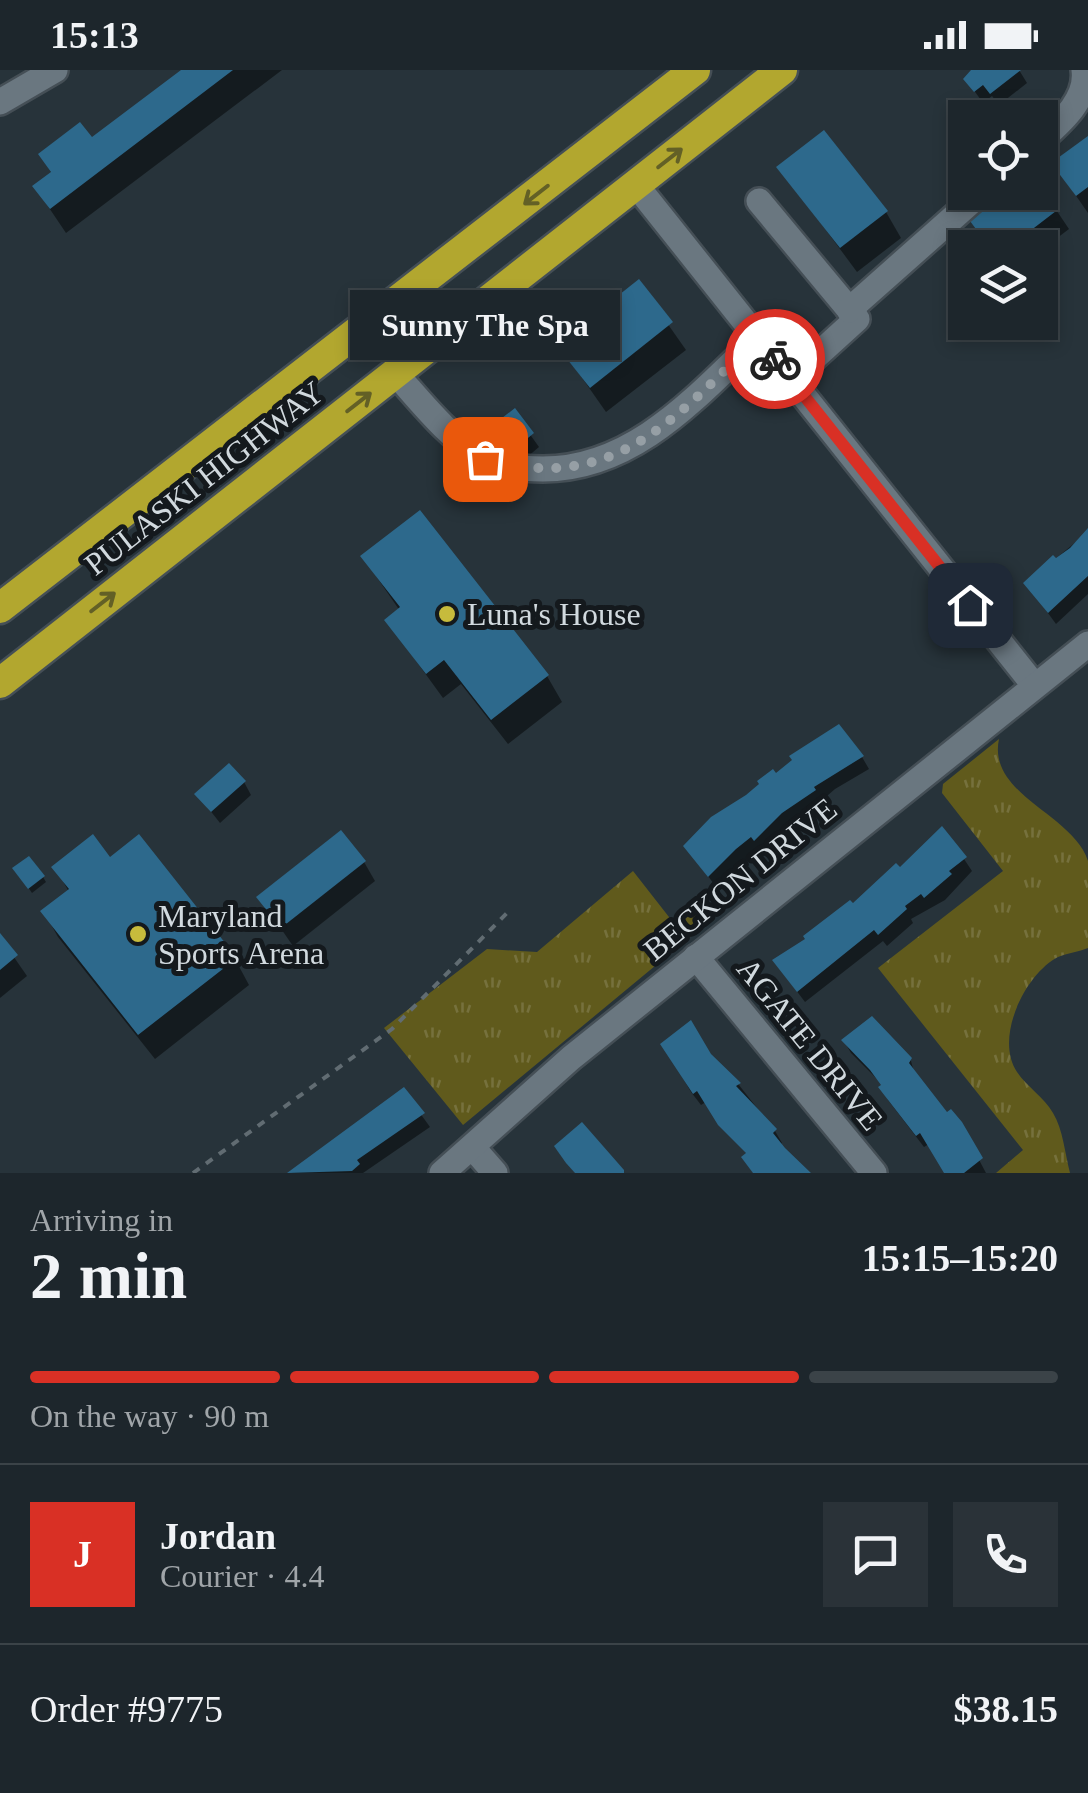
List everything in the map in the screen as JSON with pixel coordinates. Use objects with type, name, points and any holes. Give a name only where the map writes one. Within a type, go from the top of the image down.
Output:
[{"type":"highway","name":"PULASKI HIGHWAY","points":[[0,608],[696,70]]},
{"type":"highway","name":"PULASKI HIGHWAY","points":[[0,682],[782,70]]},
{"type":"street","points":[[0,102],[55,70]]},
{"type":"street","points":[[1058,124],[1074,110],[1086,78],[1084,70]]},
{"type":"street","points":[[636,185],[1034,685]]},
{"type":"street","points":[[759,201],[856,319],[791,380]]},
{"type":"street","points":[[849,310],[962,210]]},
{"type":"street","points":[[395,373],[440,424],[485,459],[521,469],[566,469],[606,461],[677,416],[758,338]]},
{"type":"street","name":"BECKON DRIVE","points":[[442,1173],[474,1149],[571,1058],[1088,644]]},
{"type":"street","name":"AGATE DRIVE","points":[[696,956],[874,1173]]},
{"type":"street","points":[[474,1149],[495,1173]]},
{"type":"path","points":[[193,1173],[392,1030],[510,909]]},
{"type":"green space","points":[[999,739],[999,758],[1006,775],[1066,830],[1088,861],[1088,948],[1058,957],[1034,977],[1016,1008],[1009,1042],[1017,1072],[1056,1119],[1070,1173],[996,1173],[1023,1150],[878,968],[1003,871],[942,793],[943,784]]},
{"type":"green space","points":[[633,871],[676,926],[694,912],[702,927],[463,1125],[384,1028],[487,949],[537,952]]},
{"type":"building","points":[[181,70],[233,70],[50,209],[32,186],[51,172],[38,154],[80,122],[92,137]]},
{"type":"building","points":[[971,70],[1021,70],[990,94],[983,85],[974,92],[963,79]]},
{"type":"building","points":[[824,130],[888,211],[840,248],[776,167]]},
{"type":"building","points":[[1088,136],[1088,187],[1076,196],[1058,172],[1058,158]]},
{"type":"building","points":[[984,210],[1057,210],[1031,230],[977,230],[970,221]]},
{"type":"building","points":[[639,279],[673,322],[590,388],[556,345]]},
{"type":"building","points":[[515,408],[534,433],[511,452],[499,437],[493,442],[484,432]]},
{"type":"building","name":"Luna's House","points":[[420,510],[549,675],[491,720],[444,660],[426,674],[384,620],[400,607],[360,556]]},
{"type":"building","points":[[1088,528],[1088,576],[1048,613],[1023,583],[1053,555],[1056,558],[1070,548]]},
{"type":"building","points":[[839,724],[864,756],[814,787],[816,790],[782,813],[754,841],[751,837],[736,849],[708,877],[683,846],[711,817],[759,784],[757,781],[773,769],[776,773],[792,760],[789,756]]},
{"type":"building","points":[[229,763],[246,781],[211,812],[194,794]]},
{"type":"building","points":[[942,826],[967,857],[924,898],[921,894],[905,906],[907,909],[878,935],[874,930],[797,992],[772,960],[805,939],[803,936],[850,900],[853,903],[896,863],[900,867]]},
{"type":"building","points":[[341,830],[366,861],[281,928],[256,897]]},
{"type":"building","name":"Maryland Sports Arena","points":[[93,834],[110,857],[139,834],[237,958],[138,1035],[40,911],[69,889],[51,867]]},
{"type":"building","points":[[29,856],[45,876],[28,889],[12,868]]},
{"type":"building","points":[[0,933],[18,955],[0,970]]},
{"type":"building","points":[[872,1016],[912,1058],[909,1063],[947,1112],[951,1109],[962,1122],[983,1158],[964,1173],[944,1173],[920,1133],[916,1136],[878,1087],[881,1085],[870,1070],[841,1040]]},
{"type":"building","points":[[691,1020],[711,1054],[741,1083],[736,1086],[777,1129],[773,1133],[785,1148],[811,1173],[753,1173],[741,1157],[746,1153],[718,1125],[697,1091],[693,1094],[660,1044]]},
{"type":"building","points":[[404,1087],[425,1113],[357,1160],[360,1164],[352,1171],[287,1173]]},
{"type":"building","points":[[582,1122],[624,1173],[575,1173],[566,1163],[554,1146]]},
{"type":"way so far","points":[[485,459],[521,469],[566,469],[606,461],[677,416],[758,338],[775,359]]},
{"type":"place","name":"Sunny The Spa","points":[[485,459]]},
{"type":"place","name":"Luna's House","points":[[447,614]]},
{"type":"place","name":"Maryland Sports Arena","points":[[138,934]]},
{"type":"route","points":[[775,359],[970,605]]}]
